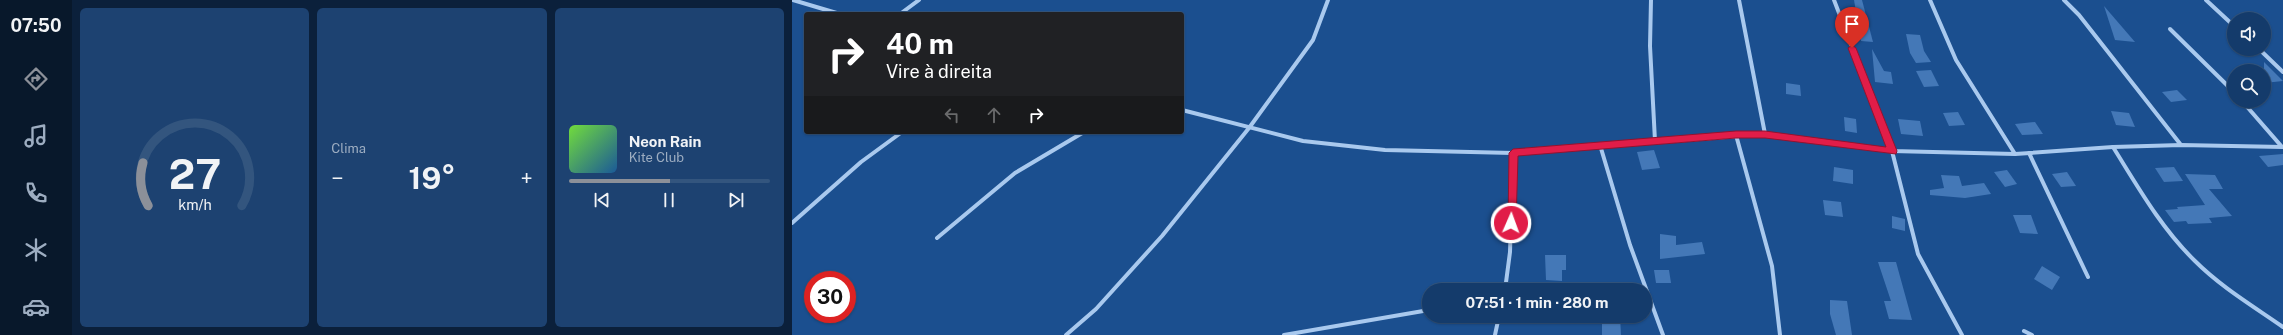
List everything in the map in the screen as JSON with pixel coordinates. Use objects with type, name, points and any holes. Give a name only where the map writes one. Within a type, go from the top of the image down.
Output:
[{"type":"street","points":[[793,0],[833,12]]},
{"type":"street","points":[[803,3],[807,0]]},
{"type":"street","points":[[903,12],[919,0]]},
{"type":"street","points":[[1066,335],[1096,309],[1162,236],[1249,128],[1313,40],[1328,0]]},
{"type":"street","points":[[1651,0],[1650,46],[1655,141]]},
{"type":"street","points":[[1739,0],[1765,134]]},
{"type":"street","points":[[1834,0],[1892,151],[1918,254],[1962,335]]},
{"type":"street","points":[[1930,0],[1938,25],[1971,86],[2015,154]]},
{"type":"street","points":[[2064,0],[2079,15],[2181,145]]},
{"type":"street","points":[[2206,0],[2227,20]]},
{"type":"street","points":[[2170,29],[2227,85]]},
{"type":"street","points":[[2266,56],[2283,72]]},
{"type":"street","points":[[2248,108],[2282,147]]},
{"type":"street","points":[[1184,111],[1303,141],[1385,150],[1513,153],[1736,134],[1765,134],[1892,151],[2015,154],[2113,147],[2181,145],[2282,147]]},
{"type":"street","points":[[792,223],[861,162],[899,134]]},
{"type":"street","points":[[937,238],[1015,173],[1081,134]]},
{"type":"street","points":[[1736,134],[1772,266],[1780,335]]},
{"type":"street","points":[[1600,145],[1630,245],[1663,335]]},
{"type":"street","points":[[2113,147],[2157,216],[2187,253],[2229,288],[2283,327]]},
{"type":"street","points":[[1506,283],[1510,252],[1513,153]]},
{"type":"street","points":[[2029,153],[2088,277]]},
{"type":"street","points":[[1284,335],[1422,311]]},
{"type":"street","points":[[1495,335],[1498,323]]},
{"type":"street","points":[[2024,331],[2032,335]]},
{"type":"building","points":[[1854,0],[1862,0],[1873,42],[1861,41]]},
{"type":"building","points":[[2104,6],[2135,42],[2115,40]]},
{"type":"building","points":[[1906,34],[1920,35],[1924,51],[1931,62],[1916,63],[1910,53]]},
{"type":"building","points":[[1872,49],[1884,71],[1891,72],[1893,84],[1875,82]]},
{"type":"building","points":[[2271,69],[2283,81],[2271,82]]},
{"type":"building","points":[[1931,70],[1939,86],[1924,87],[1916,71]]},
{"type":"building","points":[[1786,83],[1800,85],[1801,96],[1786,94]]},
{"type":"building","points":[[2177,90],[2187,100],[2171,102],[2162,92]]},
{"type":"building","points":[[2111,111],[2129,113],[2135,127],[2116,125]]},
{"type":"building","points":[[1958,112],[1965,125],[1949,126],[1943,113]]},
{"type":"building","points":[[1844,117],[1856,119],[1857,133],[1845,131]]},
{"type":"building","points":[[1898,119],[1920,121],[1923,136],[1901,134]]},
{"type":"building","points":[[2035,122],[2043,134],[2022,135],[2015,124]]},
{"type":"building","points":[[1654,150],[1660,168],[1642,170],[1637,152]]},
{"type":"building","points":[[2283,154],[2283,165],[2268,167],[2259,156]]},
{"type":"building","points":[[1834,167],[1853,170],[1853,184],[1833,181]]},
{"type":"building","points":[[2174,167],[2183,181],[2164,182],[2155,168]]},
{"type":"building","points":[[2007,170],[2017,184],[2005,187],[1994,172]]},
{"type":"building","points":[[2067,172],[2076,186],[2061,187],[2052,174]]},
{"type":"building","points":[[2185,174],[2215,175],[2223,189],[2209,189],[2232,216],[2209,218],[2212,223],[2188,224],[2186,221],[2174,222],[2165,210],[2178,209],[2177,207],[2205,205]]},
{"type":"building","points":[[1941,175],[1959,176],[1962,186],[1984,183],[1991,194],[1965,198],[1930,195],[1930,190],[1944,188]]},
{"type":"building","points":[[1823,200],[1841,202],[1843,217],[1825,215]]},
{"type":"building","points":[[2013,215],[2031,215],[2038,234],[2020,233]]},
{"type":"building","points":[[1892,216],[1905,219],[1905,231],[1892,228]]},
{"type":"building","points":[[1660,234],[1676,236],[1676,245],[1702,242],[1705,254],[1660,259]]},
{"type":"building","points":[[1545,255],[1566,255],[1566,270],[1562,270],[1562,281],[1546,280]]},
{"type":"building","points":[[1878,262],[1896,262],[1912,320],[1889,319],[1884,301],[1891,301]]},
{"type":"building","points":[[2042,266],[2060,277],[2052,290],[2034,279]]},
{"type":"building","points":[[1654,270],[1669,270],[1671,283],[1656,283]]},
{"type":"building","points":[[1830,300],[1847,301],[1852,335],[1836,335],[1830,314]]},
{"type":"building","points":[[1602,323],[1620,323],[1621,335],[1602,335]]},
{"type":"route","points":[[1511,223],[1513,153],[1736,134],[1765,134],[1892,151],[1852,48]]}]
